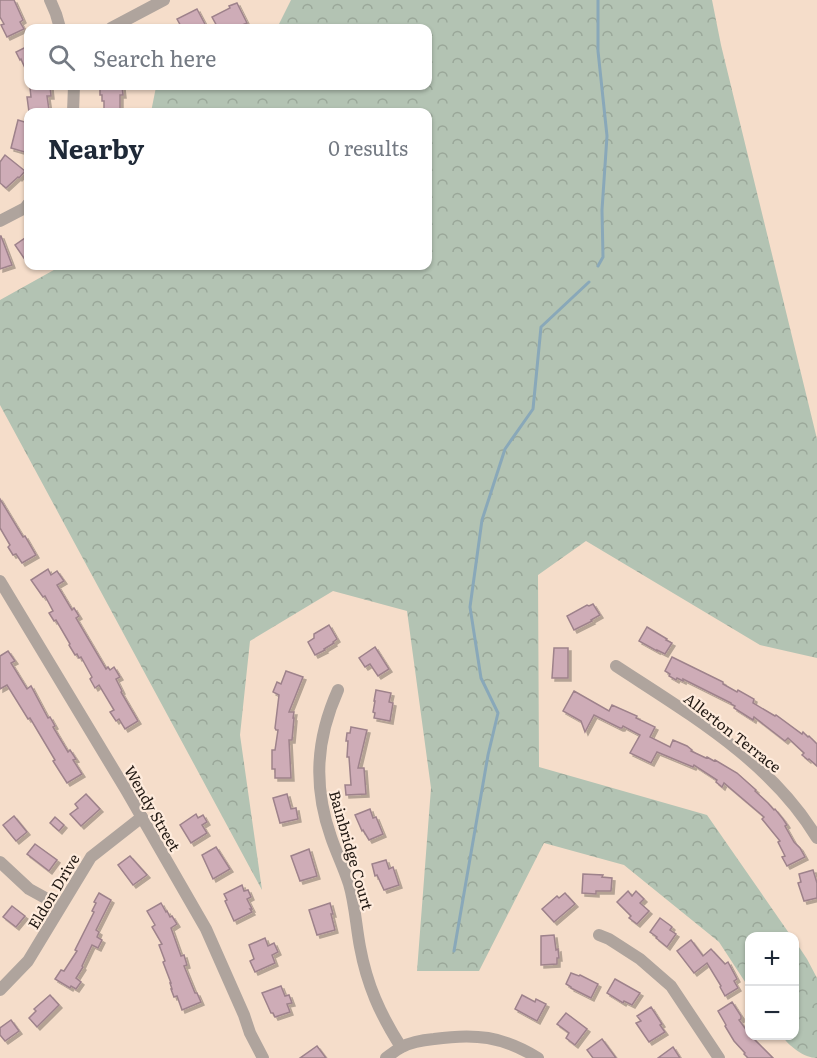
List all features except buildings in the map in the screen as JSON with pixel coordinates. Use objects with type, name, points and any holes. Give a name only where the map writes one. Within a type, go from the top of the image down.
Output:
[{"type":"street","points":[[50,0],[59,24]]},
{"type":"street","points":[[119,24],[164,0]]},
{"type":"street","points":[[73,108],[74,90]]},
{"type":"street","points":[[0,221],[24,209]]},
{"type":"street","name":"Wendy Street","points":[[0,582],[142,817],[206,929],[263,1058]]},
{"type":"street","name":"Allerton Terrace","points":[[616,666],[687,713],[772,780],[817,838]]},
{"type":"street","name":"Bainbridge Court","points":[[338,690],[329,710],[319,758],[322,809],[349,883],[362,955],[374,997],[401,1047]]},
{"type":"street","name":"Eldon Drive","points":[[0,990],[28,961],[91,857],[142,817]]},
{"type":"street","points":[[0,862],[29,889],[60,906]]},
{"type":"street","points":[[599,935],[640,959],[671,986],[718,1058]]},
{"type":"street","points":[[386,1058],[411,1043],[457,1035],[496,1039],[515,1045],[538,1058]]},
{"type":"green space","points":[[291,0],[712,0],[817,439],[817,658],[760,645],[586,541],[538,575],[539,767],[707,815],[788,932],[745,932],[745,982],[719,942],[624,865],[544,843],[479,971],[417,971],[431,788],[407,611],[333,591],[250,641],[240,735],[262,890],[0,405],[0,300],[54,270],[432,270],[432,108],[152,108],[155,90],[432,90],[432,24],[279,24]]},
{"type":"green space","points":[[799,947],[817,978],[817,1058],[797,1051],[786,1040],[799,1040]]},
{"type":"waterway","points":[[598,0],[598,51],[607,136],[602,210],[603,257],[598,266]]},
{"type":"waterway","points":[[454,951],[488,755],[498,713],[481,678],[470,607],[482,520],[505,449],[533,409],[541,327],[589,282]]}]
